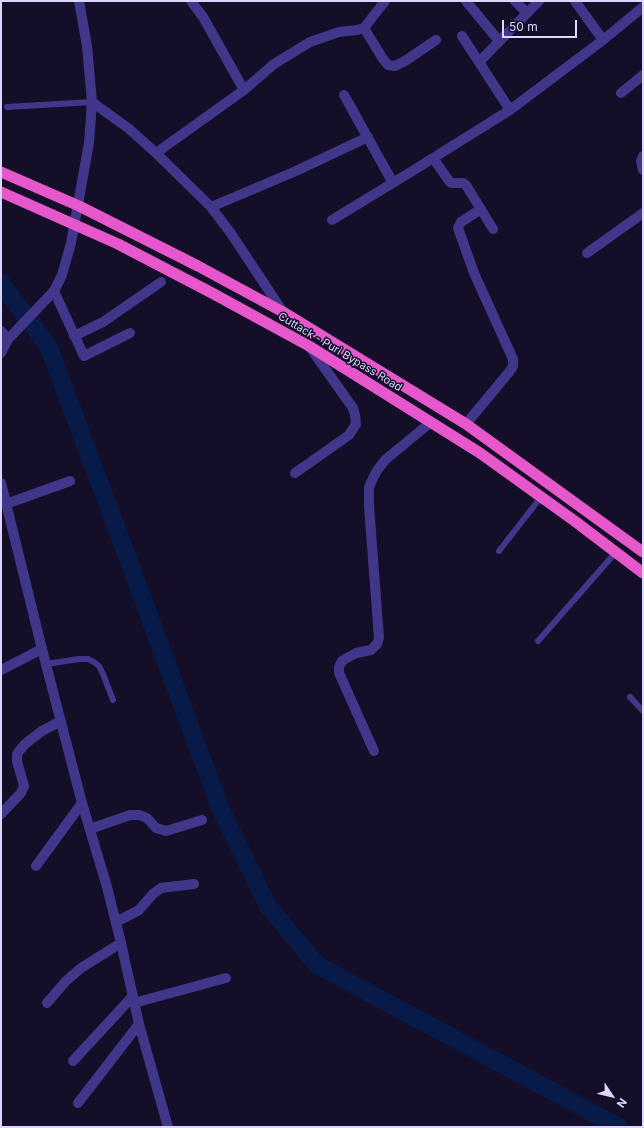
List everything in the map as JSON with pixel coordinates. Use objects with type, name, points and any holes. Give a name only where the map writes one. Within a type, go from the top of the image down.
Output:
[{"type":"highway","name":"Cuttack - Puri Bypass Road","points":[[1,172],[79,206],[198,266],[283,312],[466,424],[643,552]]},
{"type":"highway","name":"Cuttack - Puri Bypass Road","points":[[1,192],[118,244],[309,346],[480,453],[643,573]]},
{"type":"street","points":[[1,353],[11,336],[54,291],[66,263],[75,225],[89,143],[92,102],[87,46],[79,1]]},
{"type":"street","points":[[191,1],[202,17],[244,90]]},
{"type":"street","points":[[156,153],[244,90],[274,64],[314,40],[339,32],[364,28],[385,1]]},
{"type":"street","points":[[466,1],[499,41]]},
{"type":"street","points":[[516,1],[527,13]]},
{"type":"street","points":[[480,62],[538,1]]},
{"type":"street","points":[[575,1],[603,40]]},
{"type":"street","points":[[332,220],[510,110],[603,40],[643,7]]},
{"type":"street","points":[[364,28],[388,65],[395,66],[405,61],[436,40]]},
{"type":"street","points":[[462,36],[510,110]]},
{"type":"street","points":[[621,93],[643,75]]},
{"type":"street","points":[[344,95],[393,183]]},
{"type":"street","points":[[92,102],[128,128],[211,207],[230,232],[283,312]]},
{"type":"street","points":[[211,207],[296,171],[368,137]]},
{"type":"street","points":[[643,156],[640,161],[643,170]]},
{"type":"street","points":[[433,158],[451,183],[463,183],[466,186],[478,211],[493,229]]},
{"type":"street","points":[[466,424],[513,366],[513,359],[474,273],[458,228],[461,222],[478,211]]},
{"type":"street","points":[[587,253],[643,213]]},
{"type":"street","points":[[74,336],[103,322],[161,282]]},
{"type":"street","points":[[54,291],[84,356],[130,333]]},
{"type":"street","points":[[1,331],[11,336]]},
{"type":"street","points":[[296,473],[349,435],[356,424],[353,408],[309,346]]},
{"type":"street","points":[[374,751],[339,673],[339,667],[342,661],[356,653],[371,650],[377,644],[379,638],[369,488],[376,472],[385,460],[430,422]]},
{"type":"street","points":[[6,504],[70,481]]},
{"type":"street","points":[[1,484],[82,804],[116,922],[139,1024],[168,1127]]},
{"type":"street","points":[[1,670],[42,649]]},
{"type":"street","points":[[1,814],[21,793],[24,786],[17,761],[20,750],[25,744],[42,731],[61,721]]},
{"type":"street","points":[[36,866],[82,804]]},
{"type":"street","points":[[90,829],[130,815],[140,815],[147,818],[156,828],[166,831],[202,820]]},
{"type":"street","points":[[116,922],[139,910],[153,894],[161,888],[194,884]]},
{"type":"street","points":[[47,1003],[66,980],[81,968],[121,943]]},
{"type":"street","points":[[73,1061],[134,999],[226,978]]},
{"type":"street","points":[[78,1103],[139,1024]]},
{"type":"lane","points":[[7,107],[92,102]]},
{"type":"lane","points":[[500,551],[541,497]]},
{"type":"lane","points":[[538,641],[616,552]]},
{"type":"lane","points":[[46,664],[78,659],[88,659],[94,662],[99,666],[113,700]]},
{"type":"lane","points":[[630,697],[643,711]]},
{"type":"waterway","points":[[1,283],[49,347],[222,812],[268,906],[317,965],[619,1127]]}]
